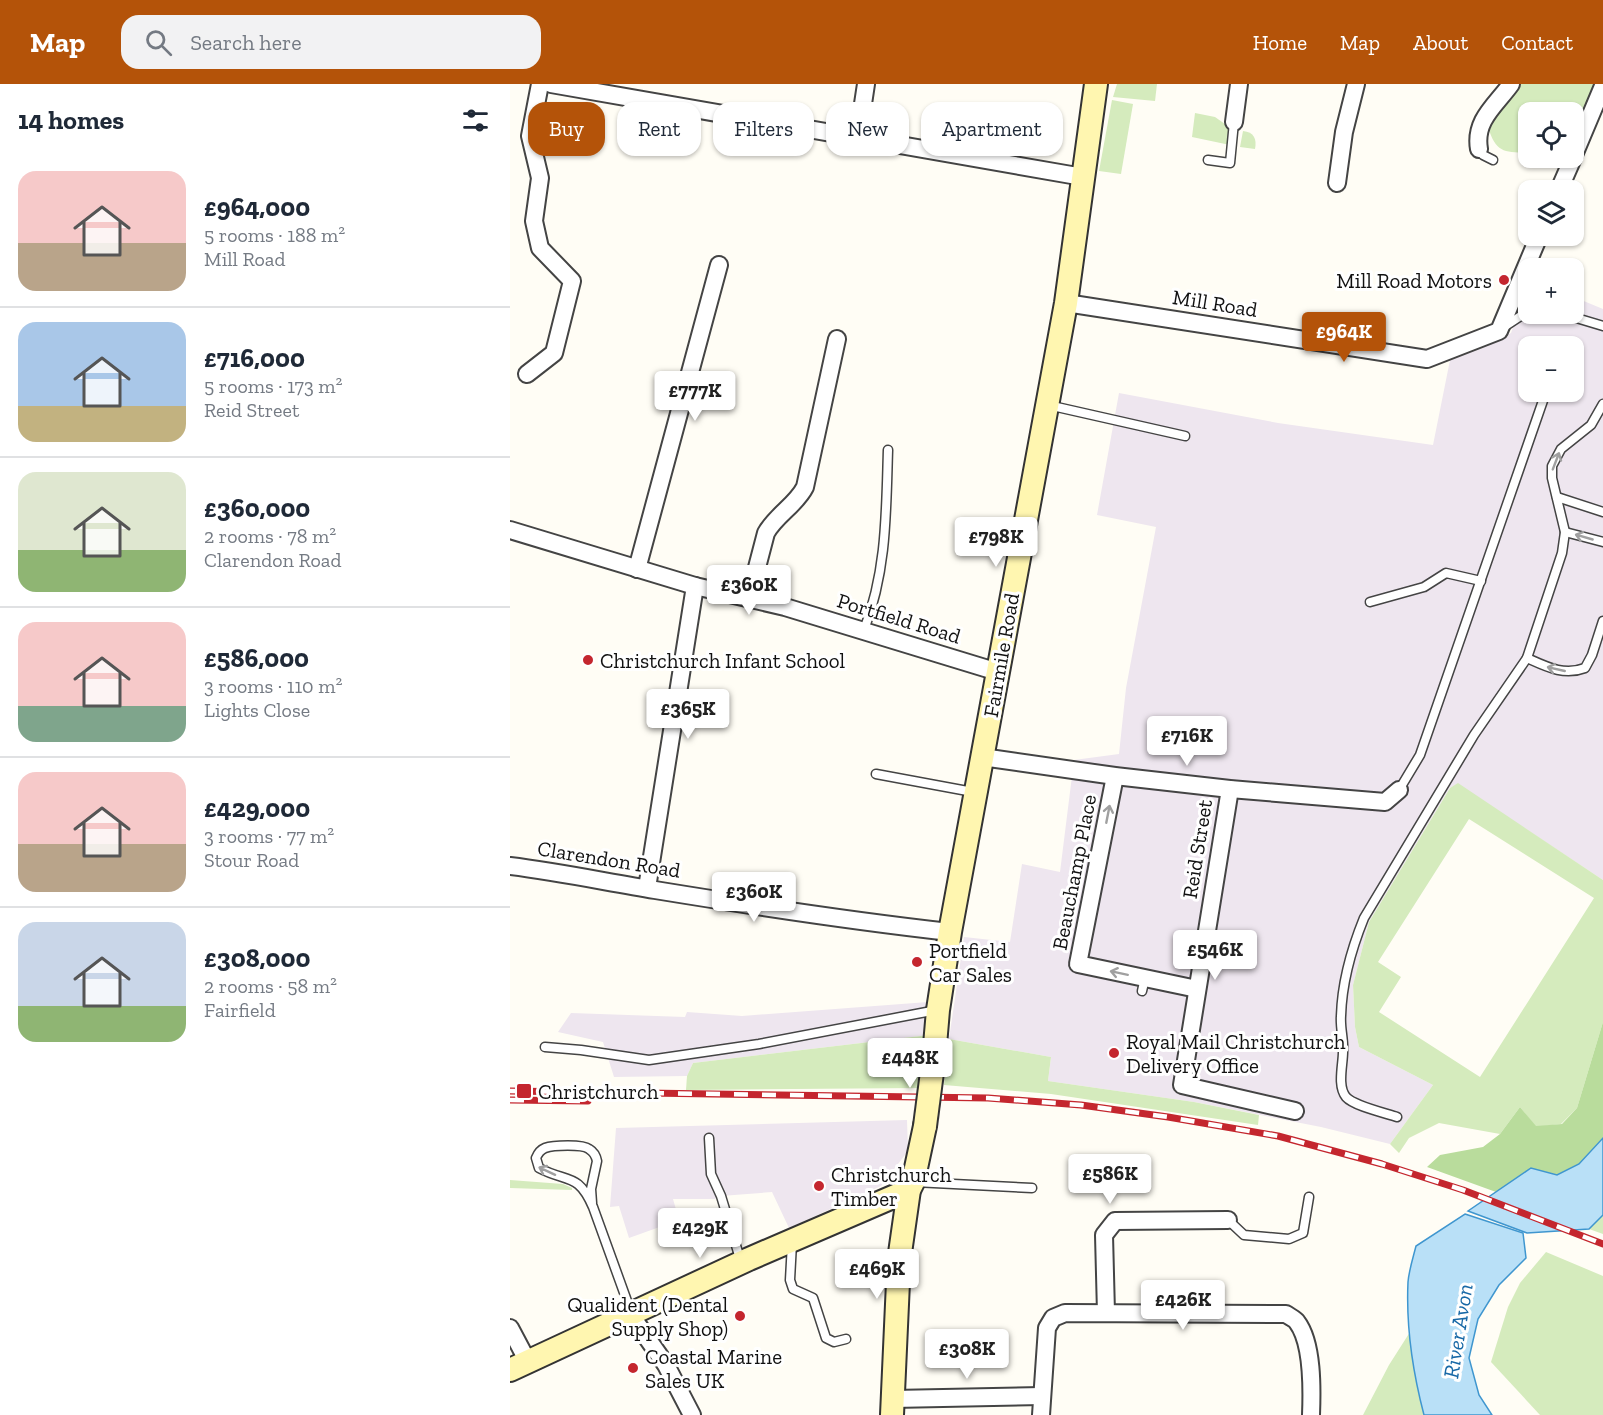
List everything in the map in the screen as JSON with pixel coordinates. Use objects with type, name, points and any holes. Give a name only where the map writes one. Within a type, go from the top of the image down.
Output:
[{"type":"main road","name":"Fairmile Road","points":[[892,1407],[899,1260],[911,1186],[925,1126],[938,1010],[950,932],[1066,303],[1096,84]]},
{"type":"main road","points":[[519,1366],[911,1186]]},
{"type":"street","points":[[527,374],[554,353],[572,281],[540,248],[534,221],[540,178],[530,136],[540,84]]},
{"type":"street","points":[[551,84],[826,132]]},
{"type":"street","points":[[863,102],[866,84]]},
{"type":"street","points":[[1234,122],[1239,84]]},
{"type":"street","points":[[1337,183],[1344,132],[1356,84]]},
{"type":"street","points":[[1479,149],[1477,138],[1479,125],[1511,84]]},
{"type":"street","points":[[1584,130],[1603,86]]},
{"type":"street","points":[[909,147],[1083,177]]},
{"type":"street","points":[[1499,331],[1535,246]]},
{"type":"street","points":[[637,569],[719,265]]},
{"type":"street","name":"Mill Road","points":[[1066,303],[1427,359],[1499,331]]},
{"type":"street","points":[[749,598],[766,533],[771,525],[800,497],[805,487],[837,339]]},
{"type":"street","name":"Portfield Road","points":[[510,530],[695,586],[749,598],[864,630],[998,672]]},
{"type":"street","points":[[647,888],[695,586]]},
{"type":"street","name":"Reid Street","points":[[982,757],[1115,776],[1230,789],[1385,802],[1399,790]]},
{"type":"street","name":"Beauchamp Place","points":[[1115,776],[1078,964],[1144,984],[1197,989]]},
{"type":"street","name":"Reid Street","points":[[1230,789],[1182,1085],[1295,1111]]},
{"type":"street","name":"Clarendon Road","points":[[510,866],[565,873],[851,921],[950,932]]},
{"type":"street","points":[[1106,1313],[1104,1235],[1115,1221],[1228,1220]]},
{"type":"street","points":[[1041,1415],[1047,1328],[1053,1318],[1065,1313],[1106,1313],[1286,1314],[1296,1320],[1304,1335],[1312,1383],[1311,1415]]},
{"type":"street","points":[[632,1314],[666,1365],[692,1415]]},
{"type":"street","points":[[510,1328],[519,1366]]},
{"type":"street","points":[[892,1407],[1042,1396]]},
{"type":"lane","points":[[1208,160],[1230,163],[1234,122]]},
{"type":"lane","points":[[1479,149],[1483,155],[1493,160]]},
{"type":"lane","points":[[1499,331],[1518,318]]},
{"type":"lane","points":[[1584,320],[1603,326]]},
{"type":"lane","points":[[1399,790],[1420,755],[1543,402]]},
{"type":"lane","points":[[1397,1117],[1356,1103],[1346,1097],[1341,1084],[1343,1050],[1341,1017],[1345,971],[1365,918],[1474,735],[1527,658],[1562,553],[1565,532],[1552,478],[1552,466],[1561,449],[1591,425],[1603,404]]},
{"type":"lane","points":[[1047,405],[1185,436]]},
{"type":"lane","points":[[864,630],[879,586],[885,531],[888,450]]},
{"type":"lane","points":[[1557,497],[1603,512]]},
{"type":"lane","points":[[1565,532],[1603,542]]},
{"type":"lane","points":[[1370,602],[1424,587],[1446,573],[1481,581]]},
{"type":"lane","points":[[1527,658],[1553,670],[1573,672],[1585,668],[1592,655],[1603,621]]},
{"type":"lane","points":[[876,774],[976,793]]},
{"type":"lane","points":[[545,1047],[649,1060],[759,1044],[938,1010]]},
{"type":"lane","points":[[709,1138],[711,1174],[721,1196],[741,1263]]},
{"type":"lane","points":[[592,1203],[591,1189],[597,1161],[591,1149],[585,1146],[552,1146],[538,1153],[536,1158],[539,1168],[548,1173],[575,1180],[592,1203],[632,1314]]},
{"type":"lane","points":[[911,1186],[1032,1188]]},
{"type":"lane","points":[[1228,1220],[1244,1235],[1289,1239],[1303,1233],[1309,1197]]},
{"type":"lane","points":[[792,1240],[790,1280],[793,1289],[813,1298],[826,1338],[834,1342],[846,1339]]},
{"type":"shaded area","points":[[1584,301],[1603,309],[1603,880],[1458,784],[1450,788],[1369,922],[1353,985],[1355,1027],[1359,1047],[1433,1085],[1390,1144],[1321,1127],[1194,1102],[1048,1081],[1051,1057],[949,1039],[964,937],[1010,942],[1022,864],[1060,872],[1074,760],[1119,754],[1126,688],[1156,527],[1097,515],[1119,393],[1278,423],[1433,445],[1451,355],[1482,348],[1511,333],[1518,313],[1518,324],[1584,324]]},
{"type":"shaded area","points":[[928,1002],[929,1035],[693,1063],[687,1076],[614,1077],[603,1042],[558,1032],[571,1013],[685,1017],[687,1012],[742,1016]]},
{"type":"shaded area","points":[[907,1120],[908,1151],[881,1186],[789,1228],[772,1192],[721,1196],[715,1199],[673,1199],[679,1220],[629,1238],[619,1206],[610,1207],[616,1128]]},
{"type":"green space","points":[[1117,84],[1157,84],[1155,101],[1113,97]]},
{"type":"green space","points":[[1516,84],[1599,84],[1584,120],[1584,102],[1518,102],[1518,152],[1507,151],[1498,146],[1488,127]]},
{"type":"green space","points":[[1112,100],[1133,104],[1121,174],[1099,171]]},
{"type":"green space","points":[[1195,113],[1215,117],[1232,129],[1230,145],[1192,137]]},
{"type":"green space","points":[[1243,131],[1254,137],[1255,149],[1240,147]]},
{"type":"green space","points":[[1458,783],[1603,880],[1603,1022],[1577,1108],[1561,1124],[1536,1127],[1520,1107],[1500,1134],[1439,1123],[1409,1138],[1399,1153],[1390,1144],[1433,1085],[1359,1047],[1355,1027],[1353,985],[1369,922],[1450,788]],"holes":[[[1469,819],[1594,898],[1480,1077],[1379,1012],[1401,977],[1378,962]]]},
{"type":"green space","points":[[1603,1022],[1603,1138],[1579,1164],[1557,1175],[1531,1168],[1496,1192],[1427,1167],[1440,1155],[1483,1147],[1500,1134],[1520,1107],[1536,1126],[1562,1124],[1577,1108]]},
{"type":"green space","points":[[929,1035],[920,1088],[686,1090],[687,1076],[693,1063]]},
{"type":"green space","points":[[949,1039],[1051,1057],[1048,1081],[1194,1102],[1259,1115],[1258,1125],[1051,1094],[944,1085]]},
{"type":"green space","points":[[510,1180],[563,1184],[572,1190],[510,1188]]},
{"type":"green space","points":[[1603,1215],[1603,1234],[1589,1229]]},
{"type":"green space","points":[[1546,1252],[1603,1276],[1603,1415],[1540,1415],[1491,1362],[1508,1307],[1520,1283]]},
{"type":"green space","points":[[1410,1332],[1424,1415],[1363,1415],[1389,1365]]},
{"type":"water","points":[[1603,1138],[1603,1215],[1589,1229],[1527,1233],[1468,1211],[1531,1168],[1557,1175],[1579,1164]]},
{"type":"water","name":"River Avon","points":[[1465,1214],[1523,1233],[1526,1258],[1499,1285],[1478,1319],[1469,1358],[1479,1395],[1492,1415],[1424,1415],[1409,1332],[1409,1273],[1416,1246]]},
{"type":"railway","points":[[510,1091],[988,1098],[1081,1105],[1168,1117],[1278,1136],[1382,1164],[1463,1190],[1603,1244]]},
{"type":"railway","points":[[510,1100],[588,1101]]},
{"type":"place","name":"Mill Road Motors","points":[[1504,280]]},
{"type":"place","name":"Christchurch Infant School","points":[[588,660]]},
{"type":"place","name":"Portfield Car Sales","points":[[917,962]]},
{"type":"place","name":"Royal Mail Christchurch Delivery Office","points":[[1114,1053]]},
{"type":"place","name":"Christchurch","points":[[524,1091]]},
{"type":"place","name":"Christchurch Timber","points":[[819,1186]]},
{"type":"place","name":"Qualident (Dental Supply Shop)","points":[[740,1316]]},
{"type":"place","name":"Coastal Marine Sales UK","points":[[633,1368]]}]
